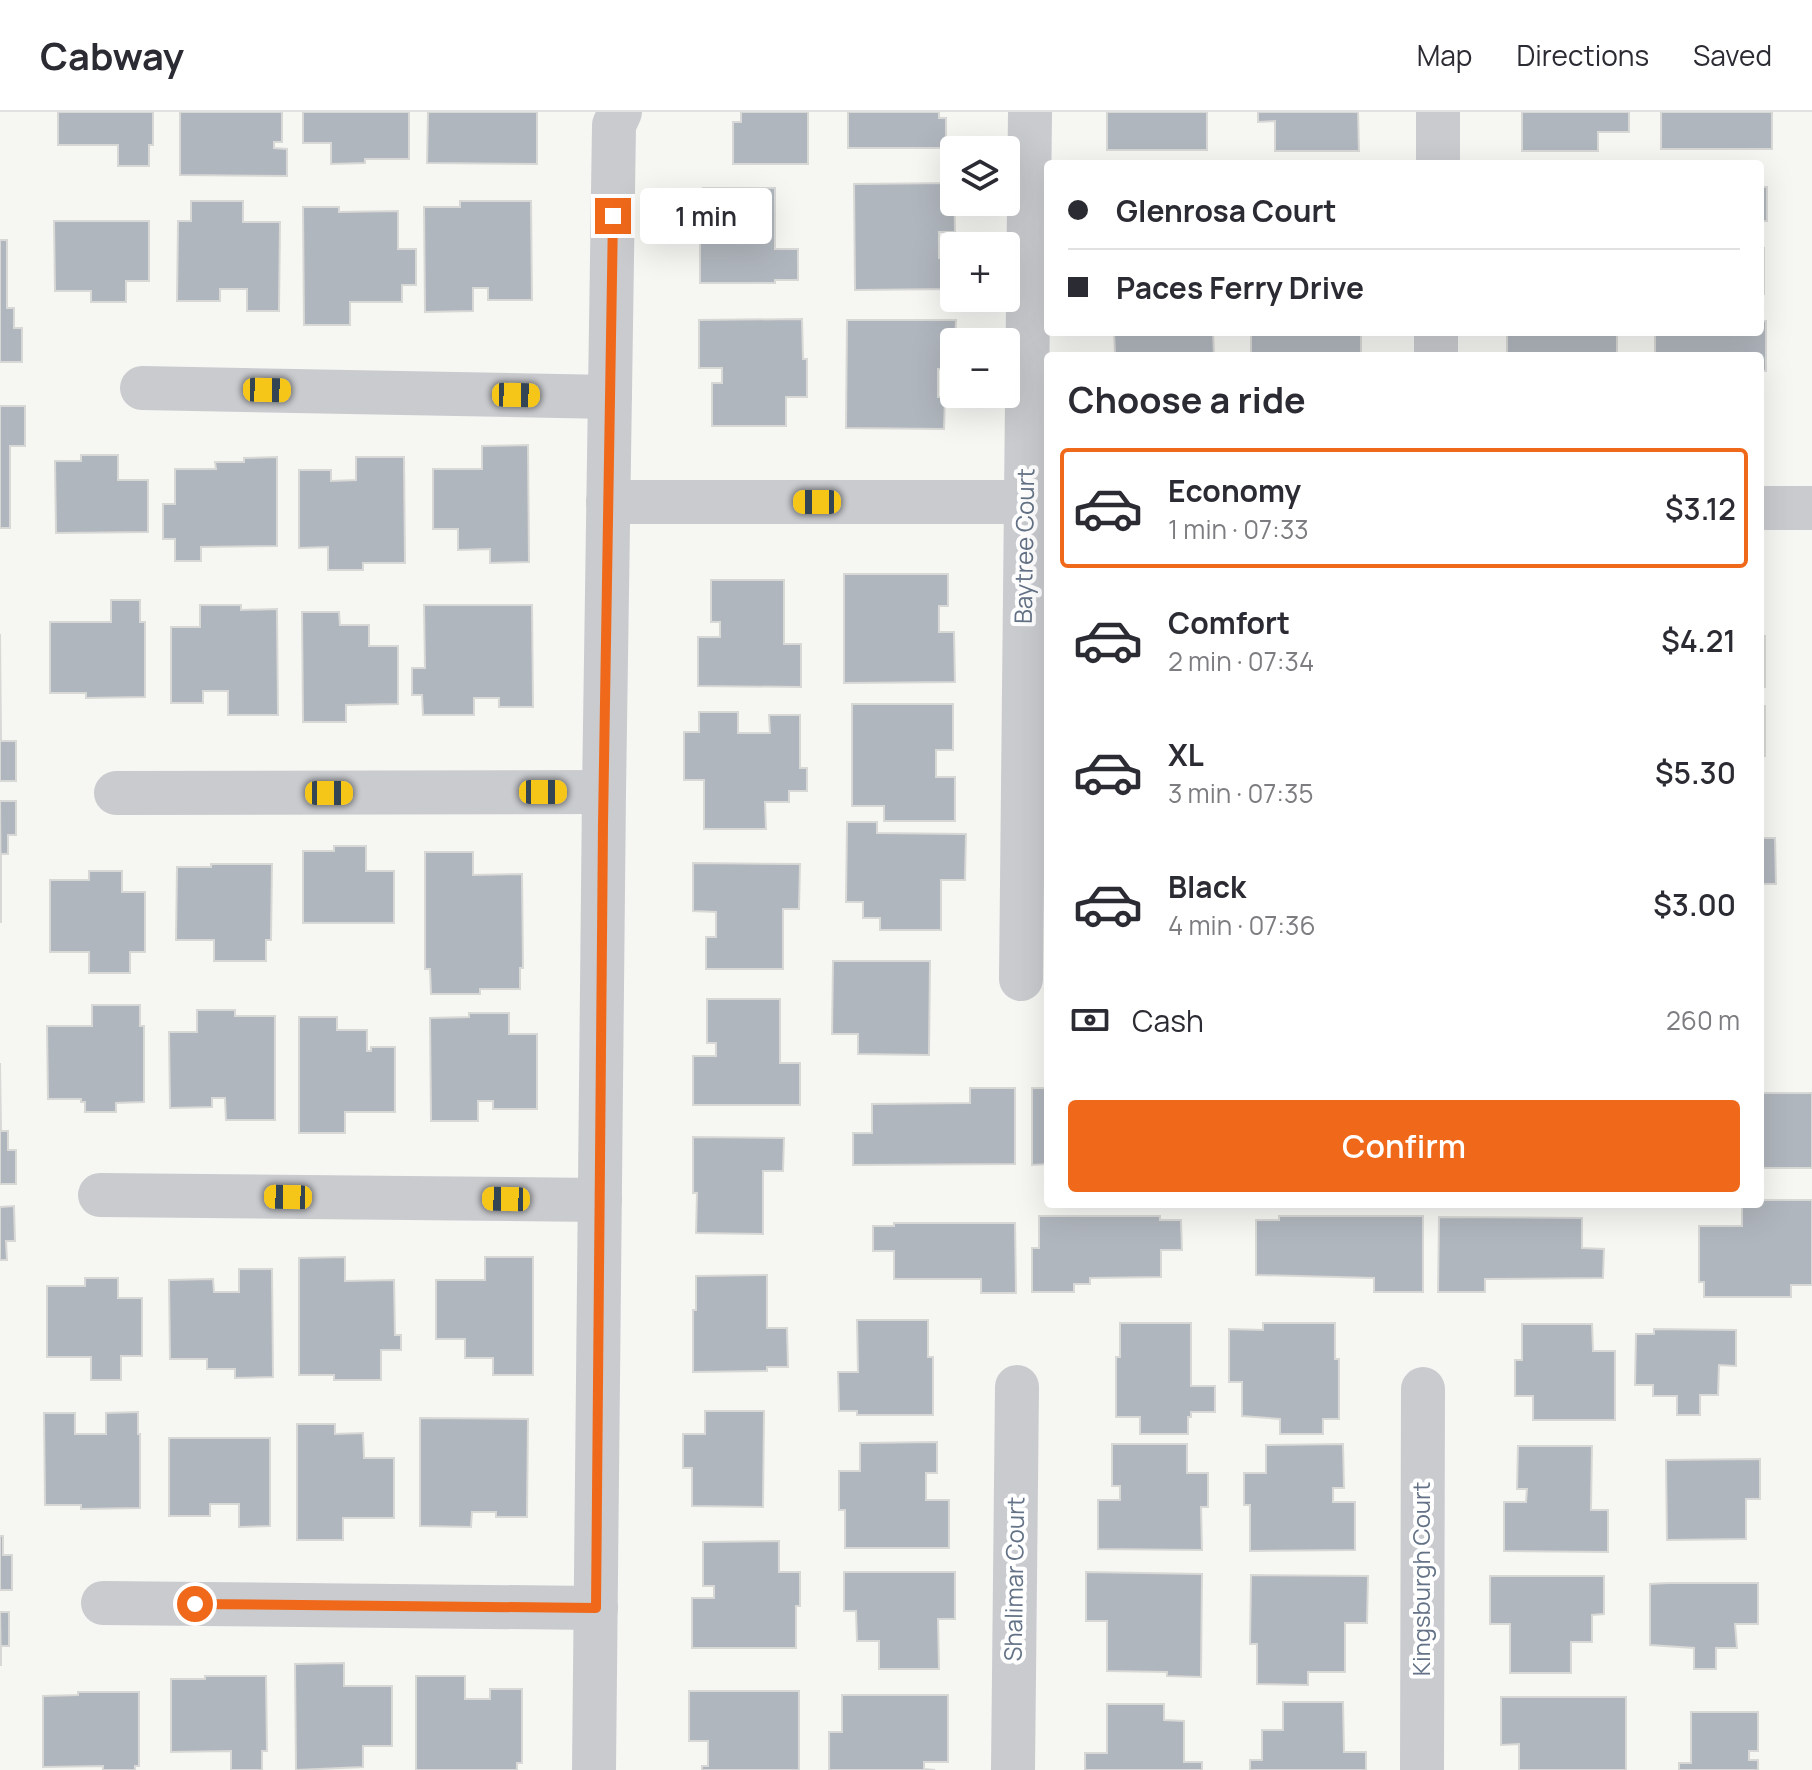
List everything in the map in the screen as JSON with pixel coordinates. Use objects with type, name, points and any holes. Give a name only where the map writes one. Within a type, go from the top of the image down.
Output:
[{"type":"street","points":[[594,1770],[608,502],[614,125],[620,112]]},
{"type":"street","name":"Baytree Court","points":[[1021,979],[1037,502],[1030,112]]},
{"type":"street","points":[[1438,112],[1438,160]]},
{"type":"street","points":[[142,388],[610,397]]},
{"type":"street","points":[[608,502],[1037,502]]},
{"type":"street","points":[[1764,508],[1812,508]]},
{"type":"street","points":[[116,793],[604,792]]},
{"type":"street","points":[[100,1195],[600,1200]]},
{"type":"street","name":"Shalimar Court","points":[[1013,1770],[1017,1387]]},
{"type":"street","name":"Kingsburgh Court","points":[[1422,1770],[1423,1389]]},
{"type":"street","points":[[103,1603],[596,1608]]},
{"type":"building","points":[[58,112],[153,112],[153,145],[149,145],[149,166],[118,166],[118,145],[58,145]]},
{"type":"building","points":[[180,112],[282,112],[282,142],[274,142],[274,148],[287,149],[287,176],[180,175]]},
{"type":"building","points":[[303,112],[409,112],[409,159],[365,159],[365,163],[331,164],[331,143],[303,143]]},
{"type":"building","points":[[428,112],[537,112],[537,164],[427,163]]},
{"type":"building","points":[[741,112],[808,112],[808,164],[733,164],[733,122],[741,122]]},
{"type":"building","points":[[848,112],[939,112],[939,118],[946,118],[946,136],[940,136],[940,148],[848,148]]},
{"type":"building","points":[[1107,112],[1207,112],[1207,150],[1107,150]]},
{"type":"building","points":[[1258,112],[1358,112],[1359,151],[1275,151],[1275,121],[1258,122]]},
{"type":"building","points":[[1522,112],[1629,112],[1629,132],[1598,132],[1598,151],[1522,151]]},
{"type":"building","points":[[1661,112],[1772,112],[1772,149],[1661,149]]},
{"type":"building","points":[[940,183],[940,216],[955,216],[955,232],[939,232],[940,289],[855,290],[854,184]]},
{"type":"building","points":[[1764,187],[1767,187],[1767,221],[1764,221]]},
{"type":"building","points":[[703,188],[775,188],[775,249],[798,249],[798,280],[700,283]]},
{"type":"building","points":[[191,201],[243,201],[243,222],[280,222],[279,311],[247,311],[247,289],[220,289],[220,301],[177,301],[178,221],[191,221]]},
{"type":"building","points":[[460,201],[531,201],[532,300],[488,300],[488,288],[473,288],[473,311],[425,312],[424,207],[460,207]]},
{"type":"building","points":[[303,207],[339,207],[339,212],[398,211],[398,249],[416,249],[416,285],[402,285],[402,302],[350,302],[350,325],[304,325]]},
{"type":"building","points":[[54,221],[149,221],[149,281],[126,281],[126,302],[91,302],[91,291],[55,291]]},
{"type":"building","points":[[0,240],[7,240],[7,308],[14,308],[14,328],[22,328],[22,362],[0,362]]},
{"type":"building","points":[[802,319],[803,359],[807,359],[807,397],[786,397],[786,426],[712,426],[712,383],[722,383],[722,368],[699,368],[699,320]]},
{"type":"building","points":[[847,320],[956,320],[956,328],[940,328],[938,397],[940,408],[945,408],[944,429],[846,428]]},
{"type":"building","points":[[1766,321],[1766,371],[1764,352],[1655,352],[1655,336],[1764,336]]},
{"type":"building","points":[[1114,336],[1213,336],[1214,352],[1115,352]]},
{"type":"building","points":[[1251,336],[1361,336],[1361,352],[1251,352]]},
{"type":"building","points":[[1507,336],[1617,336],[1617,352],[1507,352]]},
{"type":"building","points":[[0,406],[25,406],[25,446],[10,446],[10,528],[0,528]]},
{"type":"building","points":[[528,445],[529,562],[490,563],[490,549],[458,550],[458,529],[433,529],[433,469],[482,469],[482,446]]},
{"type":"building","points":[[81,455],[118,455],[118,480],[148,480],[148,532],[56,533],[55,461],[81,461]]},
{"type":"building","points":[[277,457],[277,546],[201,547],[201,561],[175,561],[175,539],[163,539],[163,504],[175,504],[175,469],[216,469],[215,462]]},
{"type":"building","points":[[356,457],[404,457],[405,563],[363,563],[363,570],[328,570],[328,547],[299,548],[299,470],[331,470],[331,481],[356,480]]},
{"type":"building","points":[[844,574],[948,574],[948,606],[939,606],[939,632],[954,632],[955,682],[844,683]]},
{"type":"building","points":[[711,580],[784,580],[784,644],[801,644],[801,687],[698,686],[698,637],[720,637],[720,622],[711,622]]},
{"type":"building","points":[[111,600],[140,600],[140,622],[145,622],[145,697],[86,698],[86,693],[50,693],[50,622],[111,622]]},
{"type":"building","points":[[200,605],[241,605],[241,610],[277,609],[278,715],[228,715],[228,691],[203,691],[203,703],[171,703],[171,627],[200,627]]},
{"type":"building","points":[[424,605],[532,605],[533,707],[499,707],[499,698],[474,698],[474,715],[423,715],[422,695],[412,695],[412,668],[425,668]]},
{"type":"building","points":[[302,612],[339,612],[340,625],[369,625],[369,646],[398,646],[398,704],[346,705],[346,722],[303,722]]},
{"type":"building","points":[[0,634],[1,741],[16,741],[16,781],[0,781]]},
{"type":"building","points":[[1764,636],[1765,636],[1764,687]]},
{"type":"building","points":[[852,704],[953,704],[953,750],[936,750],[936,777],[955,777],[955,821],[884,821],[884,806],[852,806]]},
{"type":"building","points":[[1764,706],[1765,706],[1764,756]]},
{"type":"building","points":[[699,712],[738,712],[738,733],[770,733],[769,715],[800,715],[800,768],[807,768],[807,791],[789,791],[789,802],[765,802],[766,829],[704,829],[704,780],[684,780],[684,732],[699,732]]},
{"type":"building","points":[[0,801],[16,801],[16,835],[8,835],[8,854],[1,854],[1,923]]},
{"type":"building","points":[[847,822],[877,822],[877,833],[966,834],[965,880],[941,880],[941,930],[880,930],[880,918],[863,918],[863,902],[846,902]]},
{"type":"building","points":[[1764,838],[1775,838],[1776,884],[1764,884]]},
{"type":"building","points":[[334,846],[366,846],[366,871],[394,871],[394,923],[303,923],[303,851],[334,851]]},
{"type":"building","points":[[425,852],[473,852],[473,875],[522,874],[523,968],[520,968],[520,989],[480,989],[480,994],[431,994],[430,969],[425,969]]},
{"type":"building","points":[[693,863],[800,864],[799,909],[783,909],[783,969],[706,969],[706,937],[716,937],[716,912],[693,911]]},
{"type":"building","points":[[211,864],[272,864],[271,940],[266,940],[266,961],[214,961],[214,940],[176,940],[177,867],[211,867]]},
{"type":"building","points":[[89,871],[122,871],[122,892],[145,892],[145,952],[130,952],[130,973],[89,973],[89,952],[50,952],[50,880],[89,880]]},
{"type":"building","points":[[833,961],[930,961],[929,1055],[858,1054],[858,1034],[832,1034]]},
{"type":"building","points":[[707,999],[780,999],[780,1063],[800,1063],[800,1105],[693,1105],[693,1056],[716,1056],[716,1043],[707,1043]]},
{"type":"building","points":[[92,1005],[140,1005],[140,1026],[144,1026],[144,1102],[116,1103],[116,1112],[85,1112],[85,1102],[81,1099],[48,1099],[47,1026],[92,1026]]},
{"type":"building","points":[[197,1010],[235,1010],[235,1016],[275,1016],[275,1120],[226,1120],[225,1098],[212,1098],[212,1107],[170,1108],[169,1032],[197,1032]]},
{"type":"building","points":[[469,1013],[509,1013],[509,1034],[537,1034],[537,1109],[493,1109],[493,1101],[478,1101],[478,1121],[431,1121],[430,1018],[469,1017]]},
{"type":"building","points":[[299,1017],[337,1017],[337,1030],[367,1030],[367,1051],[371,1051],[371,1047],[395,1047],[395,1112],[345,1112],[345,1133],[299,1133]]},
{"type":"building","points":[[0,1063],[1,1131],[8,1131],[8,1150],[16,1150],[16,1184],[0,1184]]},
{"type":"building","points":[[970,1088],[1015,1088],[1015,1164],[853,1165],[853,1133],[872,1133],[872,1104],[970,1103]]},
{"type":"building","points":[[1032,1088],[1044,1088],[1044,1164],[1032,1165]]},
{"type":"building","points":[[1764,1093],[1812,1093],[1812,1168],[1764,1168]]},
{"type":"building","points":[[693,1137],[784,1138],[783,1171],[763,1171],[763,1234],[696,1233]]},
{"type":"building","points":[[1764,1200],[1812,1200],[1812,1285],[1791,1285],[1791,1297],[1704,1297],[1704,1282],[1699,1282],[1699,1226],[1742,1226],[1742,1208],[1764,1208]]},
{"type":"building","points":[[14,1206],[15,1241],[6,1241],[7,1260],[0,1260],[0,1207]]},
{"type":"building","points":[[1039,1216],[1160,1216],[1160,1220],[1181,1220],[1182,1250],[1161,1250],[1161,1277],[1090,1278],[1090,1284],[1074,1284],[1074,1292],[1032,1292],[1032,1248],[1039,1248]]},
{"type":"building","points":[[1279,1216],[1423,1216],[1423,1292],[1374,1292],[1374,1278],[1256,1275],[1256,1220],[1279,1220]]},
{"type":"building","points":[[1439,1217],[1582,1218],[1582,1248],[1604,1249],[1603,1278],[1485,1279],[1485,1292],[1438,1292]]},
{"type":"building","points":[[894,1223],[1015,1223],[1016,1293],[981,1293],[981,1279],[894,1279],[894,1251],[873,1251],[873,1226],[894,1226]]},
{"type":"building","points":[[345,1257],[345,1281],[394,1280],[395,1335],[401,1335],[401,1350],[381,1350],[381,1380],[334,1380],[334,1375],[299,1375],[299,1258]]},
{"type":"building","points":[[485,1257],[533,1257],[533,1375],[493,1375],[493,1358],[465,1358],[465,1339],[436,1339],[436,1280],[485,1280]]},
{"type":"building","points":[[239,1269],[272,1269],[273,1377],[235,1378],[235,1369],[207,1369],[207,1359],[170,1359],[169,1280],[213,1279],[214,1292],[239,1292]]},
{"type":"building","points":[[767,1275],[767,1328],[787,1328],[788,1367],[767,1367],[767,1371],[693,1372],[696,1276]]},
{"type":"building","points":[[85,1278],[118,1278],[118,1298],[142,1298],[142,1356],[121,1356],[121,1380],[91,1380],[91,1357],[47,1357],[47,1286],[85,1286]]},
{"type":"building","points":[[857,1320],[928,1320],[928,1357],[933,1357],[933,1415],[857,1415],[857,1411],[839,1411],[838,1372],[858,1372]]},
{"type":"building","points":[[1120,1323],[1191,1323],[1191,1386],[1215,1386],[1215,1412],[1191,1412],[1188,1434],[1140,1434],[1140,1417],[1116,1417],[1116,1357],[1120,1357]]},
{"type":"building","points":[[1263,1323],[1335,1323],[1335,1359],[1339,1359],[1339,1419],[1323,1419],[1323,1434],[1280,1434],[1280,1419],[1242,1416],[1242,1382],[1229,1382],[1229,1329],[1263,1330]]},
{"type":"building","points":[[1522,1324],[1592,1324],[1593,1351],[1615,1351],[1615,1420],[1533,1420],[1533,1396],[1515,1396],[1515,1360],[1522,1360]]},
{"type":"building","points":[[1654,1329],[1736,1330],[1736,1366],[1719,1365],[1718,1395],[1700,1395],[1700,1415],[1677,1415],[1677,1396],[1653,1396],[1653,1385],[1635,1385],[1636,1334],[1654,1334]]},
{"type":"building","points":[[705,1411],[764,1411],[763,1507],[692,1506],[692,1468],[683,1468],[683,1434],[705,1434]]},
{"type":"building","points":[[138,1412],[140,1508],[81,1509],[81,1505],[45,1505],[44,1413],[75,1413],[75,1434],[106,1434],[106,1413]]},
{"type":"building","points":[[420,1418],[528,1419],[527,1517],[496,1517],[496,1512],[472,1512],[471,1527],[420,1526]]},
{"type":"building","points":[[297,1424],[335,1424],[335,1434],[363,1433],[364,1458],[394,1458],[394,1518],[343,1518],[343,1540],[297,1540]]},
{"type":"building","points":[[169,1438],[270,1438],[270,1526],[239,1527],[239,1504],[210,1504],[210,1516],[169,1516]]},
{"type":"building","points":[[937,1442],[937,1473],[926,1473],[926,1500],[949,1500],[949,1548],[845,1548],[845,1510],[839,1510],[839,1471],[860,1471],[860,1443]]},
{"type":"building","points":[[1112,1444],[1187,1444],[1187,1473],[1208,1473],[1208,1507],[1201,1507],[1202,1550],[1098,1549],[1098,1500],[1120,1500],[1120,1486],[1112,1486]]},
{"type":"building","points":[[1343,1444],[1344,1488],[1333,1488],[1333,1502],[1355,1502],[1355,1550],[1250,1551],[1250,1505],[1244,1505],[1244,1473],[1266,1473],[1266,1445]]},
{"type":"building","points":[[1518,1446],[1592,1446],[1591,1510],[1608,1510],[1608,1552],[1504,1551],[1504,1502],[1526,1502],[1527,1489],[1517,1489]]},
{"type":"building","points":[[1760,1459],[1760,1499],[1746,1499],[1746,1539],[1667,1540],[1666,1460]]},
{"type":"building","points":[[0,1536],[3,1536],[3,1555],[12,1555],[12,1590],[0,1590]]},
{"type":"building","points":[[779,1541],[779,1572],[800,1572],[796,1648],[692,1648],[692,1598],[714,1598],[714,1586],[703,1586],[703,1542]]},
{"type":"building","points":[[844,1572],[955,1572],[955,1619],[938,1619],[939,1669],[879,1669],[879,1641],[857,1641],[856,1611],[844,1611]]},
{"type":"building","points":[[1086,1572],[1202,1574],[1201,1677],[1167,1676],[1167,1672],[1107,1671],[1107,1621],[1086,1621]]},
{"type":"building","points":[[1251,1575],[1368,1576],[1367,1623],[1345,1623],[1345,1672],[1308,1672],[1308,1685],[1257,1684],[1257,1644],[1250,1644]]},
{"type":"building","points":[[1490,1576],[1604,1576],[1604,1614],[1592,1615],[1592,1642],[1571,1642],[1571,1673],[1510,1673],[1510,1624],[1490,1624]]},
{"type":"building","points":[[1758,1583],[1758,1624],[1735,1624],[1737,1648],[1716,1648],[1716,1669],[1694,1669],[1694,1648],[1650,1645],[1650,1584]]},
{"type":"building","points":[[0,1612],[9,1612],[9,1646],[1,1646],[1,1666]]},
{"type":"building","points":[[344,1663],[344,1686],[392,1686],[392,1746],[363,1746],[363,1767],[296,1770],[295,1664]]},
{"type":"building","points":[[205,1676],[266,1676],[267,1751],[262,1751],[262,1770],[231,1770],[231,1751],[171,1752],[171,1679],[205,1679]]},
{"type":"building","points":[[416,1676],[465,1676],[465,1699],[490,1699],[490,1689],[522,1689],[522,1763],[517,1763],[517,1770],[416,1770]]},
{"type":"building","points":[[689,1691],[799,1691],[799,1770],[702,1770],[702,1766],[708,1766],[708,1741],[689,1741]]},
{"type":"building","points":[[78,1692],[139,1692],[139,1766],[135,1766],[135,1770],[103,1770],[103,1766],[43,1767],[43,1696],[78,1695]]},
{"type":"building","points":[[842,1695],[948,1695],[948,1762],[924,1762],[924,1769],[935,1770],[829,1770],[829,1732],[842,1732]]},
{"type":"building","points":[[1501,1697],[1626,1697],[1626,1770],[1519,1770],[1519,1744],[1501,1745]]},
{"type":"building","points":[[1283,1702],[1343,1702],[1344,1752],[1366,1752],[1366,1770],[1250,1770],[1250,1760],[1262,1760],[1262,1730],[1283,1730]]},
{"type":"building","points":[[1107,1704],[1164,1704],[1164,1720],[1184,1721],[1184,1762],[1202,1762],[1202,1770],[1085,1770],[1085,1753],[1107,1753]]},
{"type":"building","points":[[1691,1712],[1758,1712],[1758,1751],[1749,1751],[1749,1760],[1758,1760],[1758,1770],[1679,1770],[1679,1763],[1691,1763]]},
{"type":"route","points":[[195,1604],[596,1608],[603,824],[613,216]]}]
